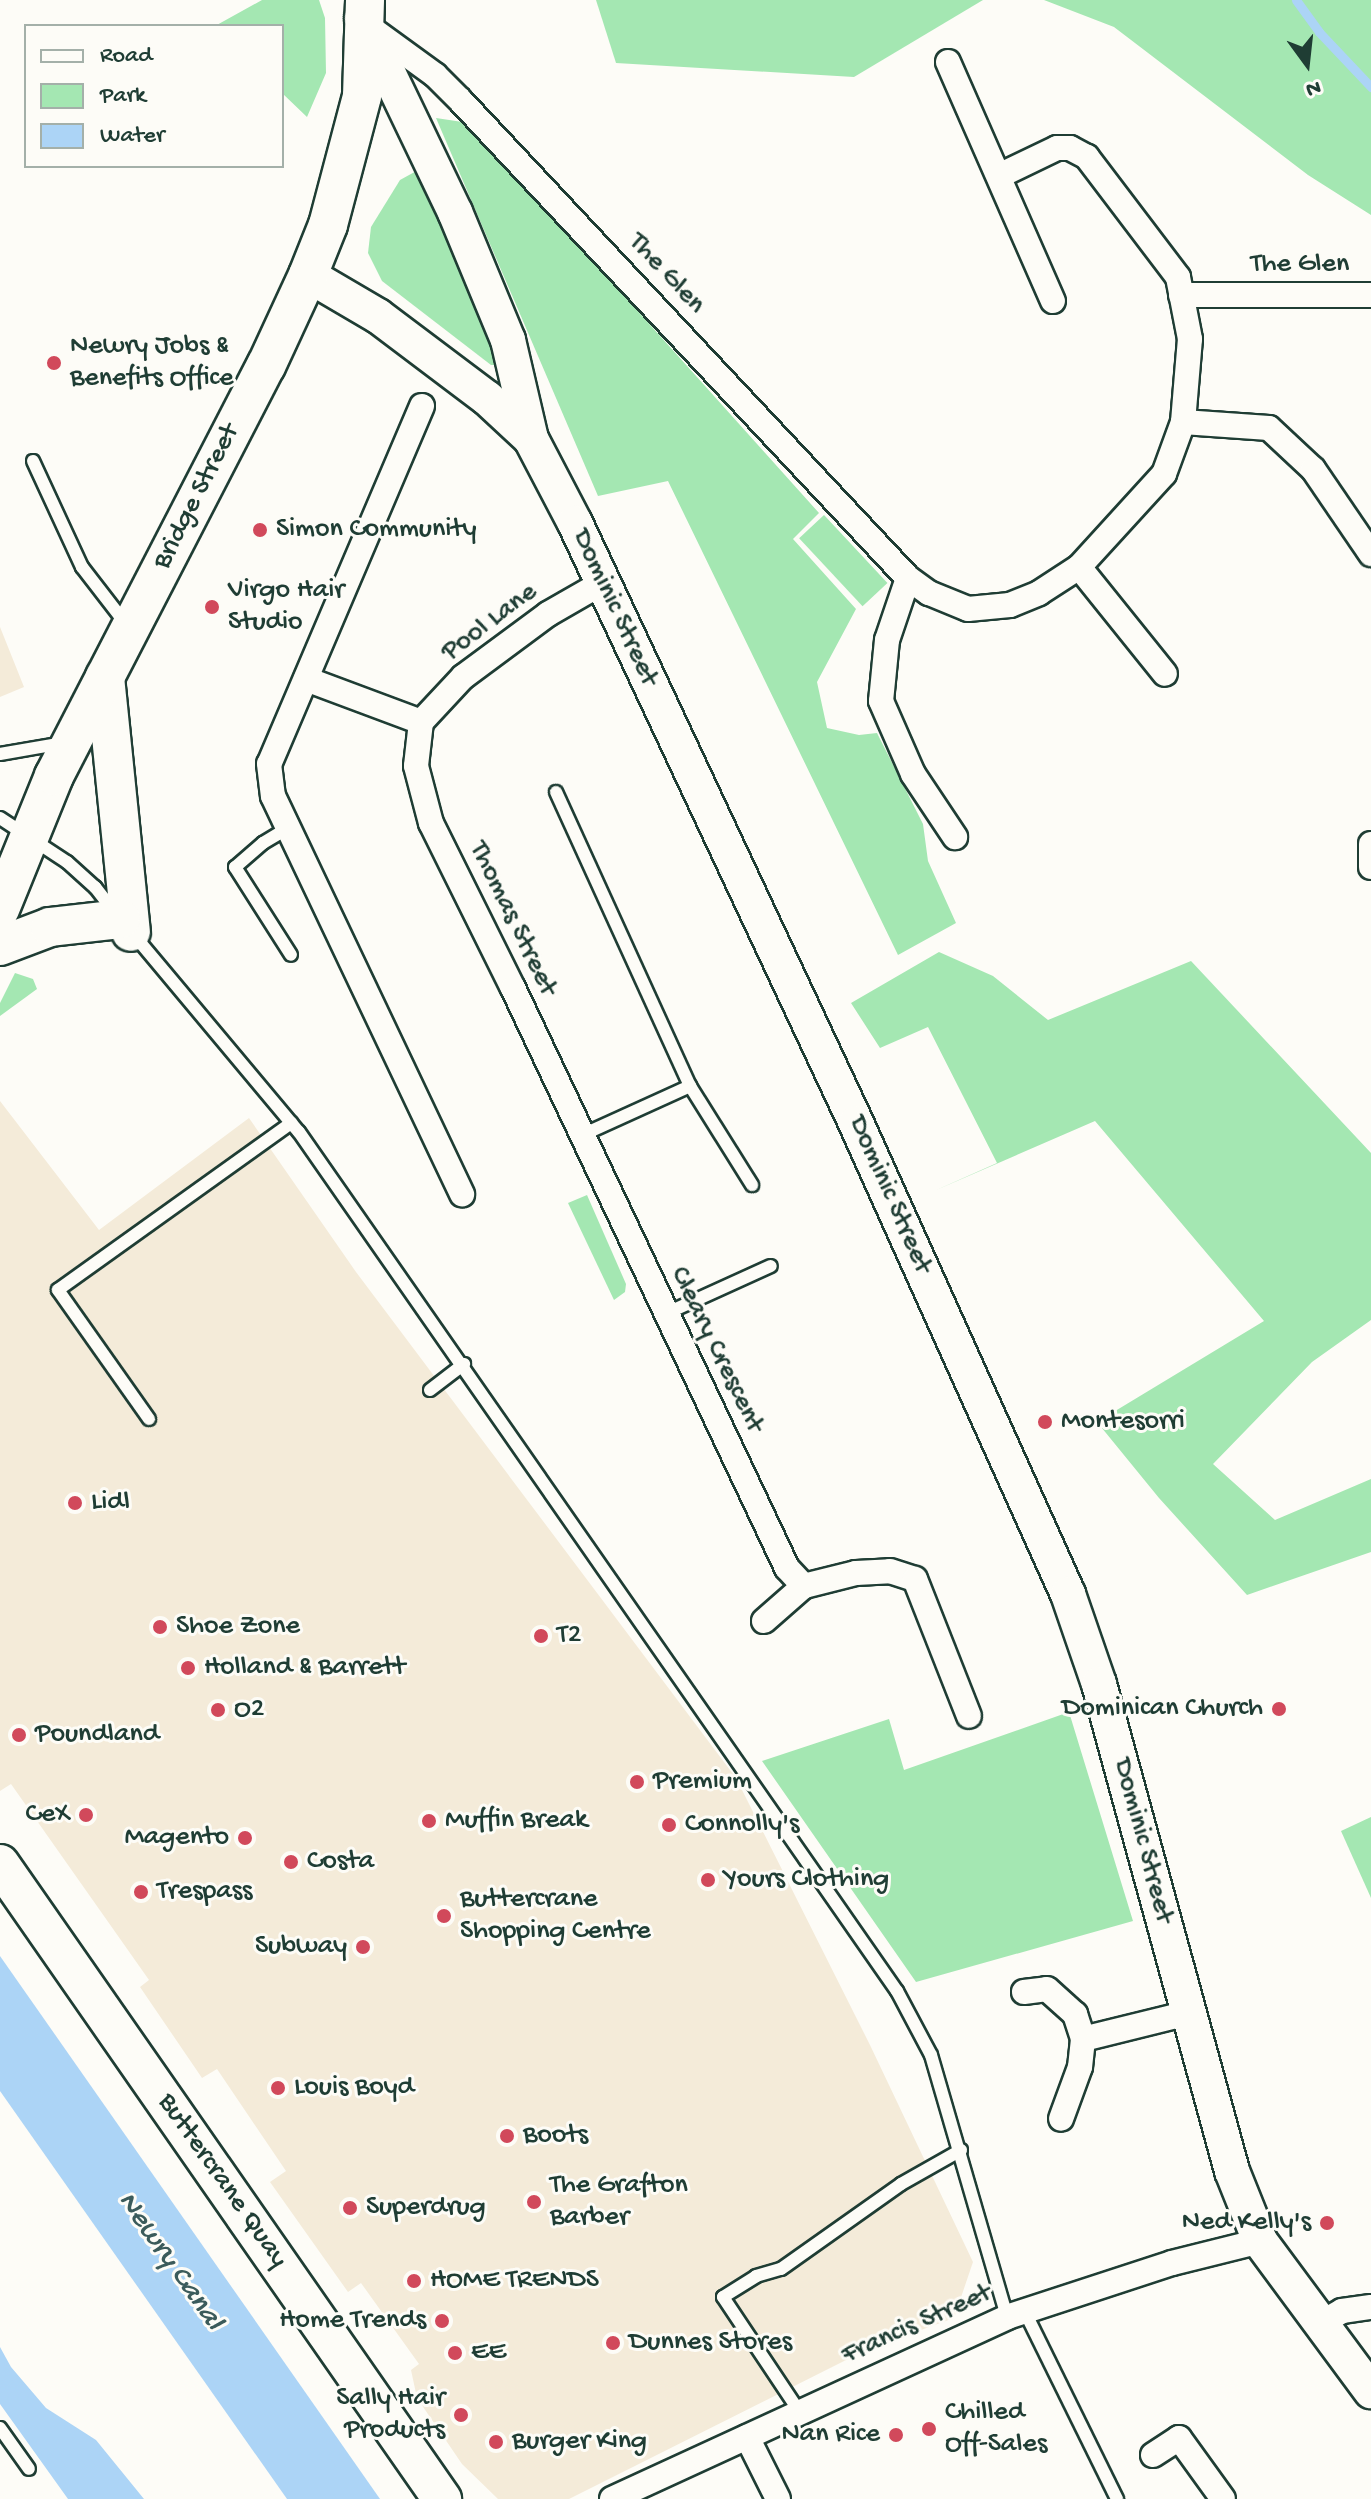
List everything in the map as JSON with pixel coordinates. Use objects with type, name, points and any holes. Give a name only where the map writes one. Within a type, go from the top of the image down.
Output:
[{"type":"main road","name":"Bridge Street","points":[[0,909],[14,826],[72,742],[308,275],[328,225],[362,96],[362,9]]},
{"type":"main road","points":[[362,9],[455,212],[508,340],[531,439]]},
{"type":"main road","name":"Dominic Street","points":[[308,275],[378,316],[487,398],[531,439],[856,1123],[1068,1594],[1099,1684],[1232,2171],[1260,2241],[1323,2322],[1371,2391]]},
{"type":"main road","points":[[0,946],[50,927],[126,926],[105,677]]},
{"type":"main road","name":"Buttercrane Quay","points":[[0,1864],[442,2499]]},
{"type":"street","name":"The Glen","points":[[362,9],[460,100],[908,578],[929,593],[968,609],[1010,605],[1039,593],[1079,567],[1164,474],[1183,422],[1190,339],[1178,277],[1087,157],[1070,148],[1057,148],[1001,175]]},
{"type":"street","points":[[948,62],[1001,175],[1053,301]]},
{"type":"street","name":"The Glen","points":[[1181,295],[1371,295]]},
{"type":"street","points":[[422,406],[269,764],[273,796],[462,1194]]},
{"type":"street","points":[[1183,422],[1269,428],[1313,469],[1371,554]]},
{"type":"street","points":[[1079,567],[1165,674]]},
{"type":"street","points":[[908,578],[887,640],[881,701],[913,774],[955,837]]},
{"type":"street","name":"Pool Lane","points":[[421,722],[463,677],[548,614],[602,583]]},
{"type":"street","points":[[306,679],[421,722]]},
{"type":"street","name":"Thomas Street","points":[[421,722],[416,766],[431,823],[513,988],[580,1136]]},
{"type":"street","points":[[1371,844],[1371,867]]},
{"type":"street","name":"Cleary Crescent","points":[[580,1136],[787,1568],[804,1586]]},
{"type":"street","points":[[764,1621],[804,1586],[856,1573],[890,1571],[915,1579],[969,1716]]},
{"type":"street","points":[[1024,1992],[1047,1989],[1075,2014],[1083,2039],[1080,2067],[1061,2119]]},
{"type":"street","points":[[1083,2039],[1188,2013]]},
{"type":"street","name":"Francis Street","points":[[612,2499],[1015,2314],[1172,2263],[1260,2241]]},
{"type":"street","points":[[1323,2322],[1342,2311],[1371,2307]]},
{"type":"street","points":[[747,2437],[778,2499]]},
{"type":"street","points":[[1153,2455],[1179,2438],[1223,2499]]},
{"type":"lane","points":[[33,461],[82,567],[130,630]]},
{"type":"lane","points":[[0,754],[72,742]]},
{"type":"lane","points":[[556,792],[690,1086],[752,1185]]},
{"type":"lane","points":[[14,826],[95,887],[291,1123],[464,1364],[897,1991],[931,2055],[1015,2314],[1117,2499]]},
{"type":"lane","points":[[288,828],[263,843],[235,867],[291,955]]},
{"type":"lane","points":[[580,1136],[690,1086]]},
{"type":"lane","points":[[149,1419],[58,1290],[291,1123]]},
{"type":"lane","points":[[665,1314],[771,1266]]},
{"type":"lane","points":[[430,1390],[464,1364]]},
{"type":"lane","points":[[799,2411],[723,2297],[756,2276],[781,2269],[901,2184],[961,2150]]},
{"type":"lane","points":[[0,2428],[29,2469]]},
{"type":"shaded area","points":[[0,627],[24,687],[0,697]]},
{"type":"shaded area","name":"Buttercrane Shopping Centre","points":[[0,1101],[99,1230],[249,1118],[356,1272],[736,1778],[870,2045],[973,2262],[954,2318],[866,2350],[569,2499],[498,2499],[462,2464],[417,2398],[411,2370],[419,2364],[361,2283],[348,2292],[270,2182],[286,2171],[217,2069],[202,2078],[140,1987],[149,1980],[11,1784],[0,1791]]},
{"type":"green space","points":[[262,0],[319,0],[325,18],[326,73],[307,117],[284,95],[284,24],[219,24]]},
{"type":"green space","points":[[596,0],[983,0],[854,77],[616,63]]},
{"type":"green space","points":[[1044,0],[1371,0],[1371,215],[1308,175],[1114,27]]},
{"type":"green space","points":[[436,118],[469,123],[819,513],[793,539],[856,609],[817,682],[827,728],[859,735],[877,733],[923,824],[928,861],[956,923],[898,955],[668,481],[598,496]]},
{"type":"green space","points":[[420,169],[503,365],[491,365],[382,281],[368,253],[371,227],[400,180]]},
{"type":"green space","points":[[824,515],[887,583],[863,606],[799,538]]},
{"type":"green space","points":[[939,952],[993,976],[1048,1020],[1191,961],[1371,1153],[1371,1320],[1312,1362],[1213,1464],[1275,1520],[1371,1479],[1371,1552],[1247,1595],[1159,1498],[1097,1422],[1264,1321],[1095,1121],[934,1191],[997,1163],[928,1027],[880,1048],[851,1003]]},
{"type":"green space","points":[[15,973],[33,979],[37,989],[0,1016],[0,1003]]},
{"type":"green space","points":[[587,1195],[626,1284],[625,1292],[614,1300],[568,1203]]},
{"type":"green space","points":[[1069,1712],[1133,1921],[916,1982],[762,1761],[889,1719],[904,1770]]},
{"type":"green space","points":[[1371,1817],[1371,1898],[1341,1831]]},
{"type":"water","name":"Newry Canal","points":[[0,1956],[380,2499],[287,2499],[0,2091]]},
{"type":"water","points":[[0,2347],[11,2367],[46,2408],[96,2440],[144,2499],[68,2499],[0,2404]]},
{"type":"waterway","points":[[1296,0],[1319,32],[1371,87]]},
{"type":"place","name":"Newry Jobs & Benefits Office","points":[[54,363]]},
{"type":"place","name":"Simon Community","points":[[260,530]]},
{"type":"place","name":"Virgo Hair Studio","points":[[212,607]]},
{"type":"place","name":"Montesorri","points":[[1045,1422]]},
{"type":"place","name":"Lidl","points":[[75,1503]]},
{"type":"place","name":"Shoe Zone","points":[[160,1627]]},
{"type":"place","name":"T2","points":[[541,1636]]},
{"type":"place","name":"Holland & Barrett","points":[[188,1668]]},
{"type":"place","name":"Dominican Church","points":[[1279,1709]]},
{"type":"place","name":"O2","points":[[218,1710]]},
{"type":"place","name":"Poundland","points":[[19,1735]]},
{"type":"place","name":"Premium","points":[[637,1782]]},
{"type":"place","name":"CeX","points":[[86,1815]]},
{"type":"place","name":"Muffin Break","points":[[429,1821]]},
{"type":"place","name":"Connolly's","points":[[669,1825]]},
{"type":"place","name":"Magento","points":[[245,1838]]},
{"type":"place","name":"Costa","points":[[291,1862]]},
{"type":"place","name":"Yours Clothing","points":[[708,1880]]},
{"type":"place","name":"Trespass","points":[[141,1892]]},
{"type":"place","name":"Buttercrane Shopping Centre","points":[[444,1916]]},
{"type":"place","name":"Subway","points":[[363,1947]]},
{"type":"place","name":"Louis Boyd","points":[[278,2088]]},
{"type":"place","name":"Boots","points":[[507,2136]]},
{"type":"place","name":"The Grafton Barber","points":[[534,2202]]},
{"type":"place","name":"Superdrug","points":[[350,2208]]},
{"type":"place","name":"Ned Kelly's","points":[[1327,2223]]},
{"type":"place","name":"HOME TRENDS","points":[[414,2281]]},
{"type":"place","name":"Home Trends","points":[[442,2321]]},
{"type":"place","name":"Dunnes Stores","points":[[613,2343]]},
{"type":"place","name":"EE","points":[[455,2353]]},
{"type":"place","name":"Sally Hair Products","points":[[461,2415]]},
{"type":"place","name":"Chilled Off-Sales","points":[[929,2429]]},
{"type":"place","name":"Nan Rice","points":[[896,2435]]},
{"type":"place","name":"Burger King","points":[[496,2442]]}]
